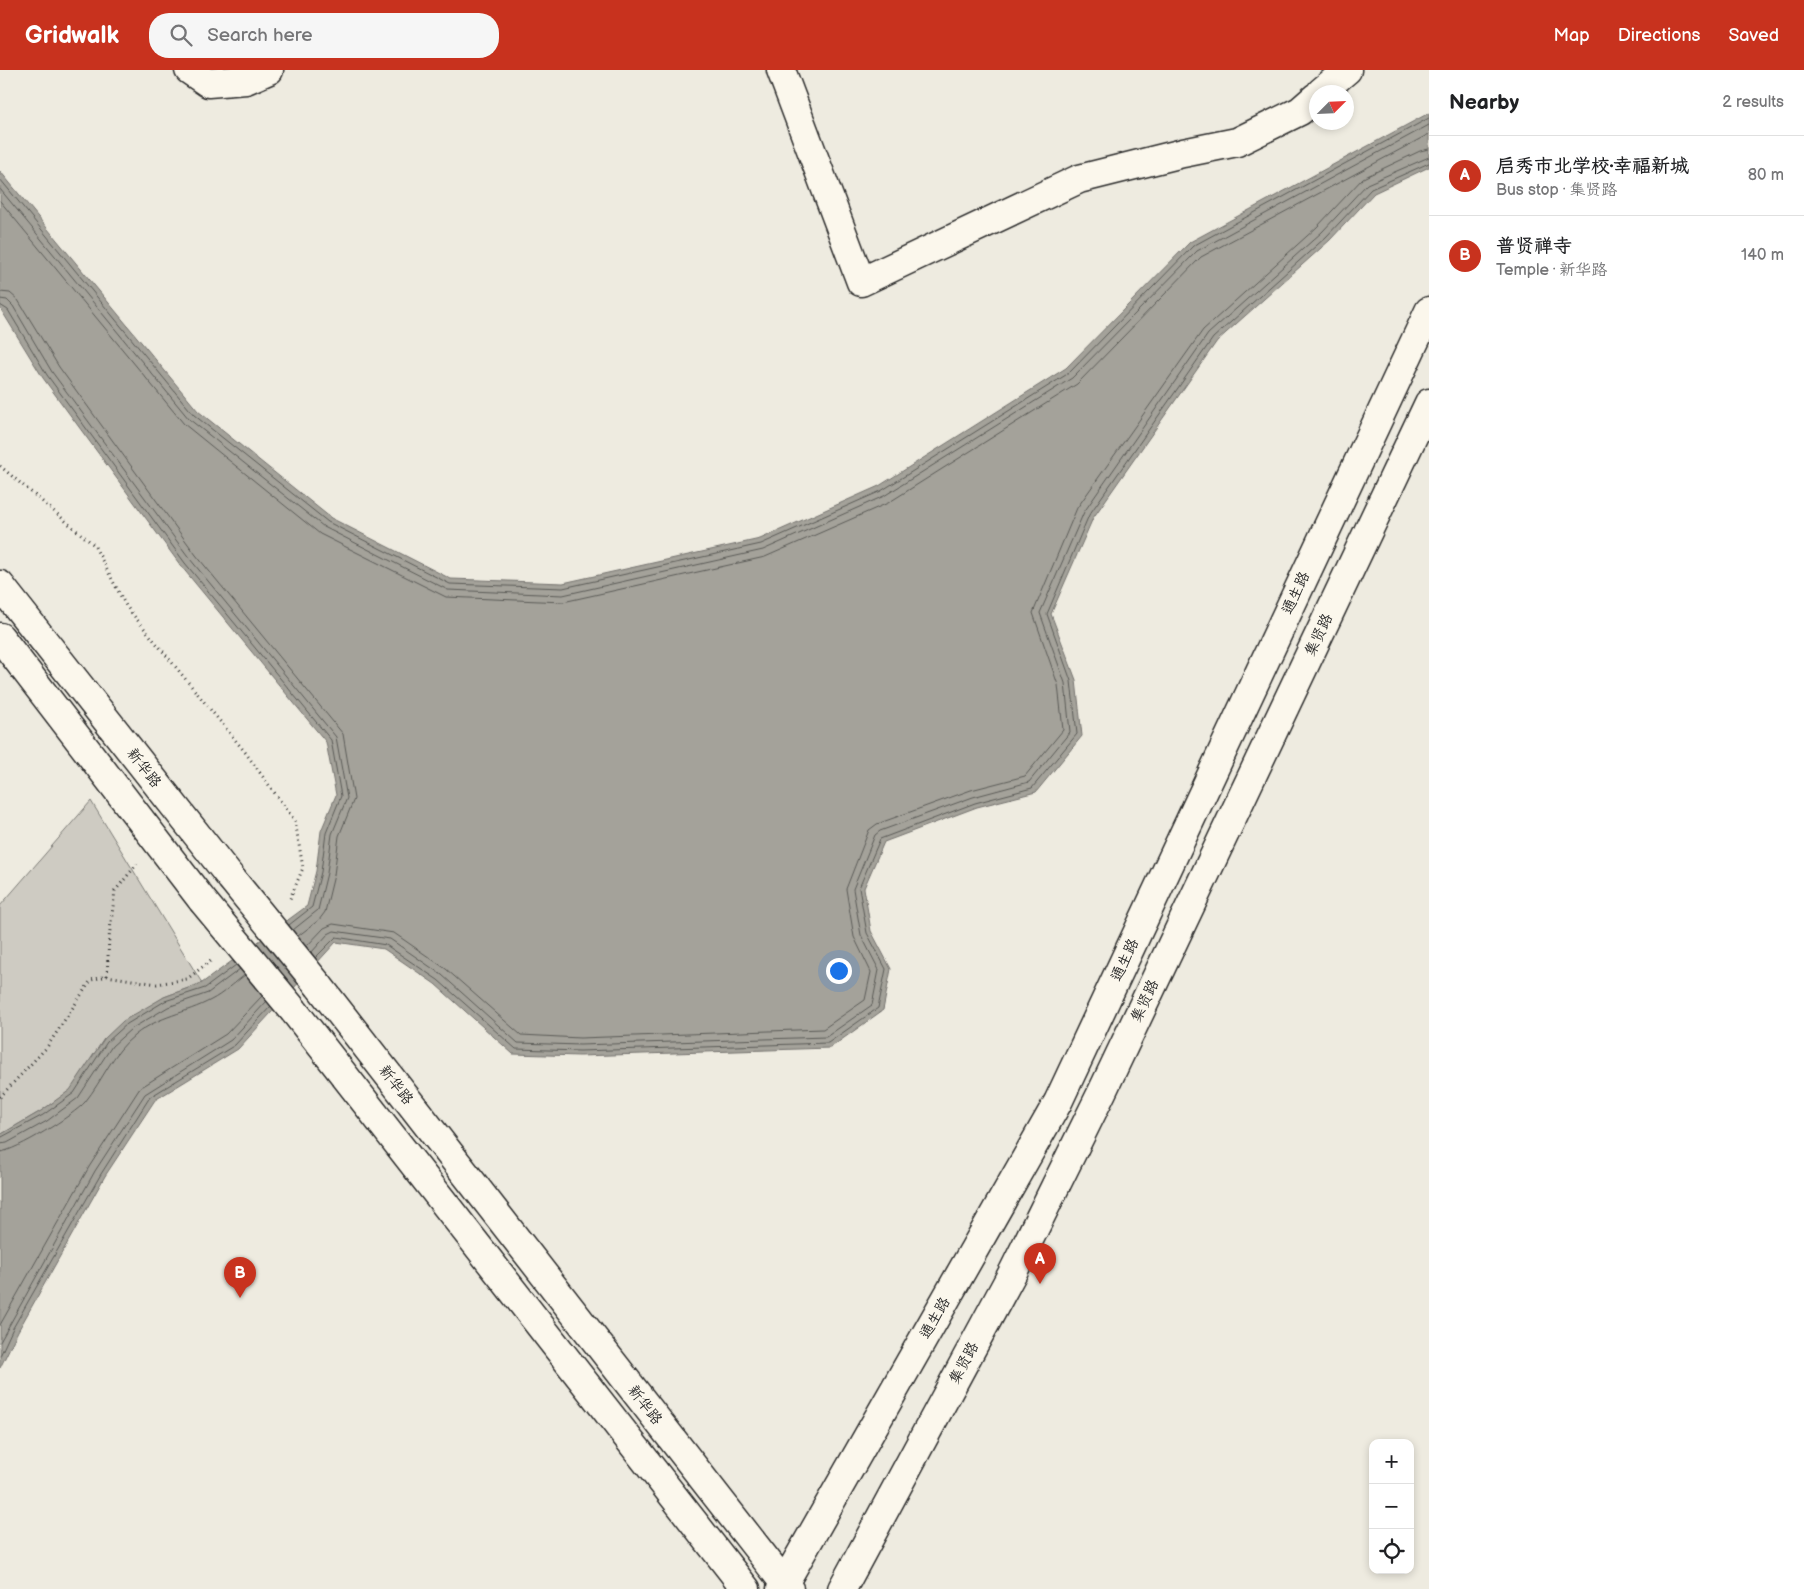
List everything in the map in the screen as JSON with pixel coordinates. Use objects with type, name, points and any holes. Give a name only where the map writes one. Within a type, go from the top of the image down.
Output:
[{"type":"main road","points":[[189,70],[208,83],[246,80],[269,70]]},
{"type":"main road","points":[[781,70],[861,282],[1079,179],[1183,153],[1237,142],[1300,111],[1309,103]]},
{"type":"main road","points":[[1329,85],[1346,70]]},
{"type":"main road","name":"通生路","points":[[784,1587],[1058,1102],[1429,311]]},
{"type":"main road","name":"集贤路","points":[[842,1589],[1013,1272],[1102,1092],[1429,403]]},
{"type":"main road","name":"新华路","points":[[0,585],[231,878],[319,986],[784,1587]]},
{"type":"main road","points":[[0,637],[202,900],[294,1011],[746,1589]]},
{"type":"path","points":[[107,976],[109,938],[115,892],[143,857]]},
{"type":"shaded area","points":[[91,801],[202,983],[164,997],[104,1039],[71,1090],[41,1111],[0,1135],[0,906]]},
{"type":"water","points":[[1429,113],[1429,167],[1374,193],[1330,240],[1217,341],[1093,518],[1051,614],[1076,680],[1082,736],[1036,792],[977,807],[884,842],[864,888],[871,931],[891,969],[883,1010],[830,1048],[580,1056],[513,1054],[435,984],[384,949],[336,942],[238,1049],[155,1100],[105,1176],[18,1331],[0,1368],[0,1135],[41,1111],[70,1090],[104,1039],[123,1021],[164,997],[202,983],[307,906],[316,871],[321,831],[336,795],[326,742],[181,566],[43,378],[0,308],[0,171],[198,411],[331,518],[451,579],[563,583],[760,539],[879,486],[1066,368],[1190,242]]},
{"type":"place","name":"启秀市北学校·幸福新城","points":[[1040,1284]]},
{"type":"place","name":"普贤禅寺","points":[[240,1298]]}]
